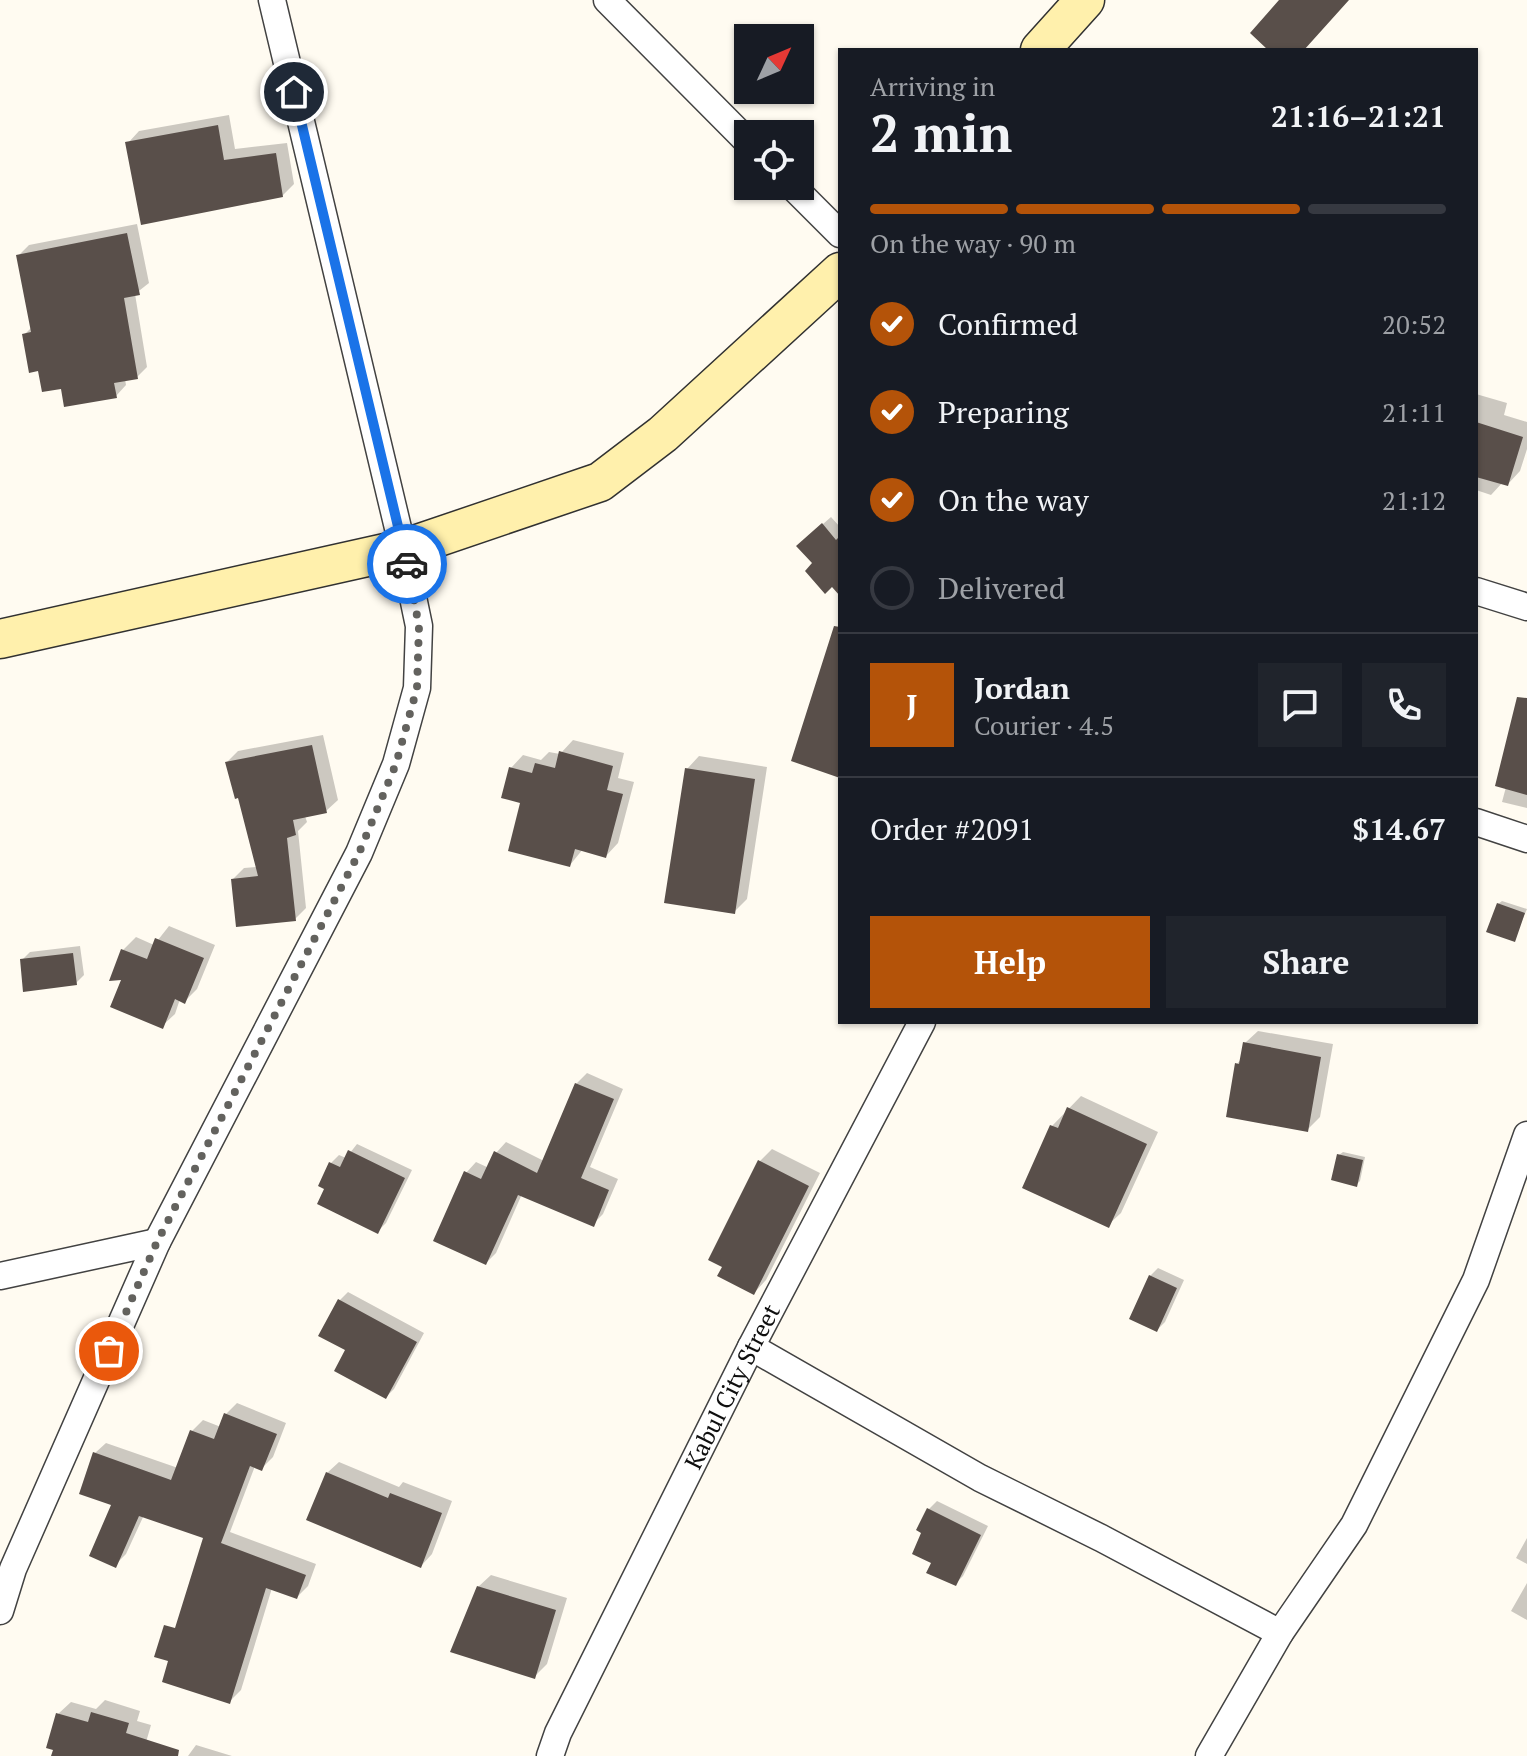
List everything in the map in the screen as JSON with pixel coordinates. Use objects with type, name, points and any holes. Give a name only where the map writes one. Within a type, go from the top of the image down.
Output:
[{"type":"street","points":[[0,1611],[13,1569],[157,1242],[359,853],[396,764],[417,688],[419,626],[403,549],[272,0]]},
{"type":"street","points":[[607,0],[734,128]]},
{"type":"street","points":[[1042,48],[1085,0]]},
{"type":"street","points":[[806,200],[838,232]]},
{"type":"street","points":[[0,639],[403,549],[600,482],[663,434],[838,274]]},
{"type":"street","points":[[1478,592],[1527,607]]},
{"type":"street","points":[[1478,823],[1527,839]]},
{"type":"street","name":"Kabul City Street","points":[[550,1756],[558,1733],[751,1347],[921,1024]]},
{"type":"street","points":[[1209,1756],[1280,1633],[1354,1525],[1476,1280],[1526,1140]]},
{"type":"street","points":[[0,1276],[157,1242]]},
{"type":"street","points":[[751,1347],[980,1478],[1280,1633]]},
{"type":"building","points":[[1279,0],[1349,0],[1306,48],[1266,48],[1250,33]]},
{"type":"building","points":[[218,125],[224,160],[276,153],[283,197],[141,225],[125,142]]},
{"type":"building","points":[[127,233],[140,295],[124,298],[138,379],[114,383],[117,398],[64,407],[61,389],[42,392],[38,371],[29,373],[22,334],[31,332],[16,255]]},
{"type":"building","points":[[1478,423],[1523,437],[1508,486],[1478,478]]},
{"type":"building","points":[[822,523],[836,540],[838,538],[838,594],[832,587],[825,594],[805,571],[812,563],[796,546]]},
{"type":"building","points":[[834,626],[838,627],[838,777],[791,761]]},
{"type":"building","points":[[1517,697],[1527,698],[1527,795],[1495,786]]},
{"type":"building","points":[[312,745],[327,813],[293,820],[296,835],[287,838],[296,921],[236,927],[231,879],[258,876],[238,798],[235,799],[225,762]]},
{"type":"building","points":[[559,751],[613,766],[607,790],[623,794],[606,858],[575,849],[570,867],[508,851],[520,803],[501,798],[509,767],[532,773],[535,763],[555,768]]},
{"type":"building","points":[[685,768],[755,779],[735,914],[664,903]]},
{"type":"building","points":[[1497,903],[1525,913],[1515,942],[1486,932]]},
{"type":"building","points":[[155,938],[204,958],[185,1004],[175,999],[163,1029],[110,1007],[121,980],[109,981],[121,949],[147,959]]},
{"type":"building","points":[[73,953],[77,985],[23,992],[20,959]]},
{"type":"building","points":[[1243,1042],[1321,1057],[1308,1132],[1226,1117],[1235,1063],[1239,1064]]},
{"type":"building","points":[[575,1083],[614,1099],[581,1178],[609,1190],[594,1227],[518,1195],[486,1265],[433,1241],[464,1171],[481,1179],[494,1151],[537,1173]]},
{"type":"building","points":[[1067,1107],[1147,1144],[1109,1228],[1022,1188],[1050,1125],[1058,1128]]},
{"type":"building","points":[[348,1150],[405,1178],[378,1234],[317,1204],[324,1189],[318,1186],[329,1162],[340,1167]]},
{"type":"building","points":[[1337,1154],[1363,1160],[1357,1187],[1331,1180]]},
{"type":"building","points":[[758,1160],[809,1186],[754,1295],[717,1276],[722,1267],[708,1260]]},
{"type":"building","points":[[1149,1275],[1177,1288],[1157,1332],[1129,1319]]},
{"type":"building","points":[[338,1299],[417,1342],[386,1399],[334,1371],[345,1350],[318,1336]]},
{"type":"building","points":[[224,1413],[277,1434],[262,1471],[250,1466],[221,1543],[306,1575],[297,1599],[266,1588],[230,1704],[162,1682],[168,1661],[154,1657],[164,1625],[175,1628],[203,1538],[139,1516],[116,1568],[89,1556],[111,1505],[79,1494],[93,1452],[171,1480],[190,1430],[214,1439]]},
{"type":"building","points":[[326,1472],[388,1498],[390,1493],[442,1513],[421,1568],[306,1520]]},
{"type":"building","points":[[927,1508],[981,1535],[956,1586],[926,1573],[931,1563],[912,1554],[921,1533],[916,1530]]},
{"type":"building","points":[[477,1586],[556,1610],[535,1679],[450,1652]]},
{"type":"building","points":[[91,1712],[129,1723],[126,1733],[179,1750],[178,1756],[51,1756],[53,1750],[46,1748],[56,1713],[88,1722]]},
{"type":"way so far","points":[[109,1351],[157,1242],[359,853],[396,764],[417,688],[419,626],[407,564]]},
{"type":"route","points":[[294,92],[407,564]]}]
